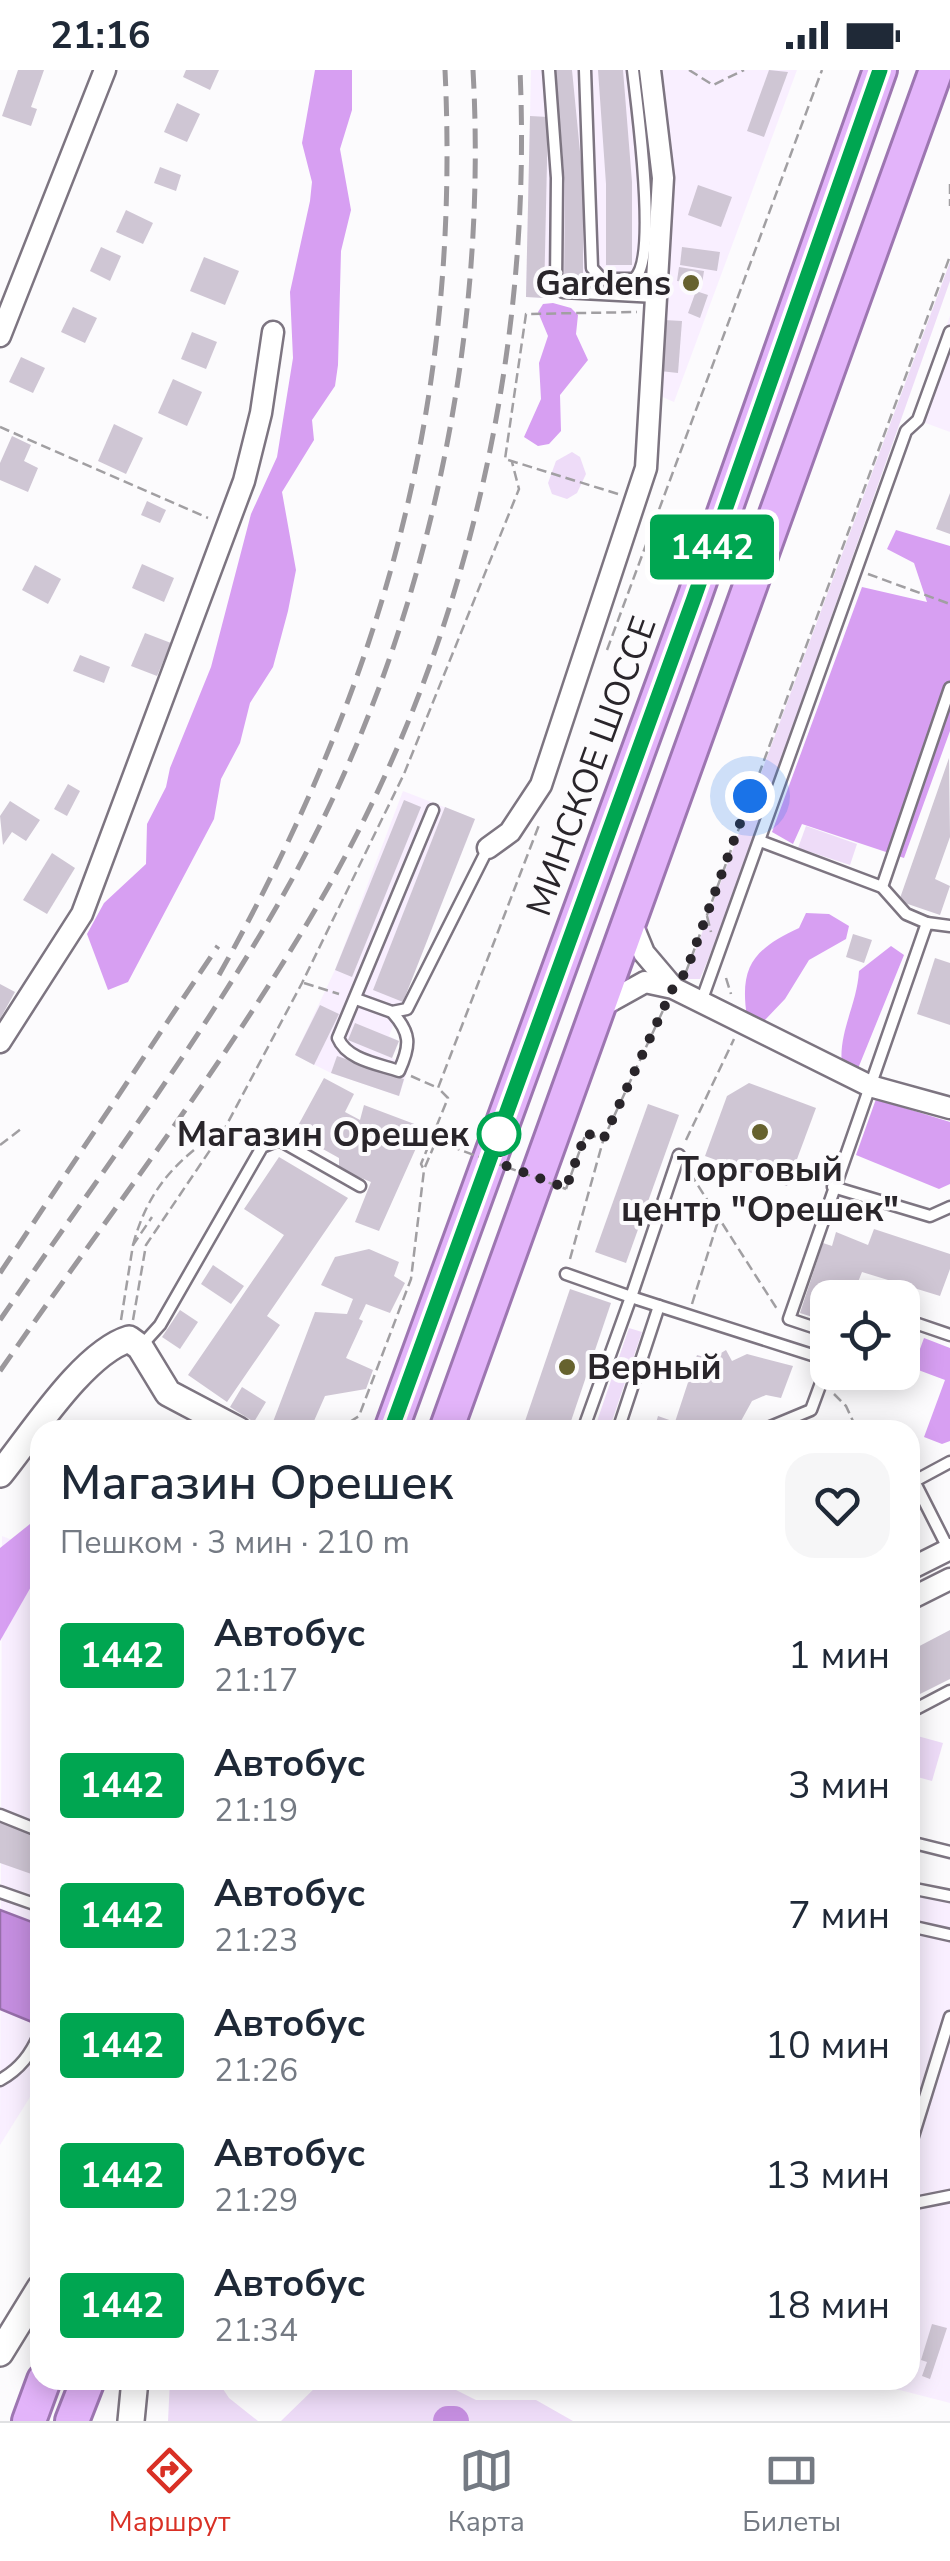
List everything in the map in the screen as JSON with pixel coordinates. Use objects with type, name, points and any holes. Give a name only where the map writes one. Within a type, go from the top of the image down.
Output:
[{"type":"highway","name":"МИНСКОЕ ШОССЕ","points":[[392,1420],[694,598],[880,70]]},
{"type":"highway","points":[[451,1420],[936,70]]},
{"type":"highway","points":[[29,2421],[40,2390]]},
{"type":"highway","points":[[72,2421],[84,2390]]},
{"type":"street","points":[[0,336],[104,70]]},
{"type":"street","points":[[488,848],[510,832],[541,785],[646,468],[662,178],[650,70]]},
{"type":"street","points":[[0,1042],[82,914],[228,527],[256,440],[273,332]]},
{"type":"street","points":[[630,919],[644,953],[673,988]]},
{"type":"street","points":[[598,1008],[645,982],[673,988],[870,1086],[950,1108]]},
{"type":"street","points":[[44,1420],[103,1352],[130,1336],[168,1393],[219,1420]]},
{"type":"street","points":[[0,1474],[30,1437]]},
{"type":"street","points":[[920,1564],[950,1550]]},
{"type":"street","points":[[920,1594],[950,1579]]},
{"type":"street","points":[[0,2353],[30,2304]]},
{"type":"street","points":[[130,2421],[133,2390]]},
{"type":"lane","points":[[549,70],[557,178],[556,285],[563,292],[657,304]]},
{"type":"lane","points":[[585,70],[592,268],[602,279],[634,279],[644,264],[644,176],[633,70]]},
{"type":"lane","points":[[702,1002],[906,431],[918,420],[950,332]]},
{"type":"lane","points":[[882,887],[950,688]]},
{"type":"lane","points":[[356,999],[392,1012],[406,1028],[410,1048],[400,1071],[349,1053],[340,1046],[338,1038],[433,810]]},
{"type":"lane","points":[[760,841],[882,887],[906,914],[927,923],[950,926]]},
{"type":"lane","points":[[392,1012],[407,1009],[416,997],[488,848]]},
{"type":"lane","points":[[780,1344],[927,923]]},
{"type":"lane","points":[[130,1336],[160,1325],[262,1147],[279,1140],[360,1186]]},
{"type":"lane","points":[[587,1420],[679,1155]]},
{"type":"lane","points":[[832,1187],[930,1216],[950,1207]]},
{"type":"lane","points":[[566,1274],[810,1355]]},
{"type":"lane","points":[[621,1420],[659,1306]]},
{"type":"lane","points":[[789,1320],[810,1326]]},
{"type":"lane","points":[[920,1326],[950,1335]]},
{"type":"lane","points":[[787,1420],[811,1410],[818,1390]]},
{"type":"lane","points":[[920,1478],[950,1462]]},
{"type":"lane","points":[[920,1496],[950,1550]]},
{"type":"lane","points":[[920,1707],[950,1691]]},
{"type":"lane","points":[[0,1815],[30,1827]]},
{"type":"lane","points":[[920,1844],[950,1852]]},
{"type":"lane","points":[[920,1890],[950,1896]]},
{"type":"lane","points":[[0,1892],[30,1902]]},
{"type":"lane","points":[[920,1928],[950,1935]]},
{"type":"lane","points":[[920,2114],[950,2017]]},
{"type":"lane","points":[[0,2080],[14,2073],[30,2049]]},
{"type":"lane","points":[[920,2202],[950,2196]]},
{"type":"path","points":[[689,70],[713,85],[744,70]]},
{"type":"path","points":[[606,653],[822,70]]},
{"type":"path","points":[[950,184],[950,206]]},
{"type":"path","points":[[566,1274],[603,1140],[673,988],[686,972],[950,256]]},
{"type":"path","points":[[636,499],[504,459],[526,314],[657,304]]},
{"type":"path","points":[[0,427],[228,527]]},
{"type":"path","points":[[130,1336],[146,1246],[225,1128],[302,983],[404,774],[518,489],[512,462]]},
{"type":"path","points":[[857,570],[950,604]]},
{"type":"path","points":[[438,1088],[543,816]]},
{"type":"path","points":[[706,914],[742,1022],[679,1155],[772,1305],[789,1320]]},
{"type":"path","points":[[302,983],[356,999]]},
{"type":"path","points":[[400,1071],[438,1088],[448,1098],[421,1164],[424,1170]]},
{"type":"path","points":[[130,1336],[134,1246],[142,1211],[183,1156],[225,1128]]},
{"type":"path","points":[[0,1146],[21,1129]]},
{"type":"path","points":[[352,1420],[359,1416],[411,1278],[424,1170],[436,1140],[566,1188],[586,1133],[603,1140]]},
{"type":"path","points":[[134,1246],[152,1217]]},
{"type":"path","points":[[689,1315],[719,1220]]},
{"type":"path","points":[[835,1394],[852,1420]]},
{"type":"shaded area","points":[[315,70],[352,70],[352,110],[340,149],[351,210],[341,251],[335,386],[312,420],[314,440],[282,492],[296,570],[288,611],[273,667],[250,703],[240,743],[221,779],[214,819],[128,982],[108,990],[87,934],[104,903],[146,864],[147,824],[166,787],[211,667],[251,514],[277,457],[293,358],[290,292],[312,182],[302,143]]},
{"type":"shaded area","points":[[531,70],[639,70],[650,174],[648,302],[526,297]]},
{"type":"shaded area","name":"Gardens","points":[[657,70],[797,70],[674,402],[658,395]]},
{"type":"shaded area","points":[[950,262],[950,281],[723,923],[700,979],[685,979]]},
{"type":"shaded area","points":[[543,304],[571,308],[578,315],[576,334],[588,360],[560,395],[561,431],[549,444],[538,446],[524,437],[541,399],[539,363],[548,336],[538,312]]},
{"type":"shaded area","points":[[950,316],[950,432],[912,418]]},
{"type":"shaded area","points":[[572,452],[580,457],[586,474],[577,493],[567,499],[552,494],[548,483],[556,461]]},
{"type":"shaded area","points":[[896,530],[950,546],[950,731],[904,858],[802,824],[793,844],[772,832],[862,587],[927,602],[914,563],[887,549]]},
{"type":"shaded area","points":[[403,791],[475,819],[389,1036],[399,1041],[392,1058],[409,1066],[399,1096],[331,1073],[295,1055],[335,970]]},
{"type":"shaded area","points":[[806,826],[857,844],[850,865],[798,848]]},
{"type":"shaded area","points":[[806,913],[829,914],[849,926],[846,939],[809,960],[785,999],[764,1021],[747,1017],[745,985],[753,961],[771,944],[799,928]]},
{"type":"shaded area","points":[[891,946],[904,955],[857,1071],[842,1066],[843,1042],[859,971]]},
{"type":"shaded area","points":[[876,1099],[950,1122],[950,1184],[939,1189],[856,1155]]},
{"type":"shaded area","points":[[629,1328],[642,1332],[612,1420],[597,1420]]},
{"type":"shaded area","points":[[924,1338],[950,1348],[950,1441],[942,1444],[924,1437],[945,1380],[920,1371]]},
{"type":"shaded area","points":[[30,1524],[30,1588],[0,1641],[0,1548]]},
{"type":"shaded area","points":[[2,1536],[30,1547],[30,2097],[0,2145]]},
{"type":"shaded area","points":[[920,1737],[943,1743],[932,1781],[920,1778]]},
{"type":"shaded area","points":[[920,1886],[950,1894],[950,2403],[900,2390],[920,2390]]},
{"type":"shaded area","points":[[0,1910],[30,1921],[30,2021],[0,2009]]},
{"type":"shaded area","points":[[170,2390],[224,2390],[258,2421],[168,2421]]},
{"type":"shaded area","points":[[313,2390],[456,2390],[476,2400],[536,2400],[573,2421],[281,2421]]},
{"type":"building","points":[[18,70],[44,70],[31,107],[37,109],[31,126],[2,116]]},
{"type":"building","points":[[186,70],[219,70],[210,90],[183,77]]},
{"type":"building","points":[[555,70],[572,70],[583,182],[583,282],[564,282],[565,183]]},
{"type":"building","points":[[598,70],[623,70],[632,182],[632,265],[606,265],[606,184]]},
{"type":"building","points":[[769,70],[788,72],[764,137],[747,131]]},
{"type":"building","points":[[177,103],[200,114],[187,142],[164,132]]},
{"type":"building","points":[[530,116],[548,117],[544,298],[526,297]]},
{"type":"building","points":[[160,167],[181,175],[176,191],[154,183]]},
{"type":"building","points":[[698,185],[732,197],[721,227],[688,215]]},
{"type":"building","points":[[126,210],[153,223],[143,244],[116,232]]},
{"type":"building","points":[[101,247],[121,256],[110,281],[90,271]]},
{"type":"building","points":[[682,247],[720,252],[717,271],[680,265]]},
{"type":"building","points":[[204,257],[239,271],[225,305],[190,291]]},
{"type":"building","points":[[679,267],[704,271],[702,284],[677,281]]},
{"type":"building","points":[[696,291],[708,295],[700,318],[688,313]]},
{"type":"building","points":[[73,307],[97,318],[85,343],[61,332]]},
{"type":"building","points":[[664,320],[682,321],[678,373],[660,371]]},
{"type":"building","points":[[192,332],[217,342],[206,369],[181,359]]},
{"type":"building","points":[[21,357],[45,368],[33,393],[9,382]]},
{"type":"building","points":[[173,379],[202,392],[187,426],[158,413]]},
{"type":"building","points":[[114,424],[143,438],[126,474],[98,461]]},
{"type":"building","points":[[12,436],[31,445],[24,461],[38,468],[28,492],[0,480],[0,463]]},
{"type":"building","points":[[950,493],[950,534],[936,529]]},
{"type":"building","points":[[147,501],[166,510],[160,523],[141,515]]},
{"type":"building","points":[[142,564],[174,578],[164,602],[132,588]]},
{"type":"building","points":[[35,565],[61,579],[48,604],[22,590]]},
{"type":"building","points":[[145,633],[171,643],[157,676],[131,666]]},
{"type":"building","points":[[80,655],[110,667],[104,683],[73,671]]},
{"type":"building","points":[[949,758],[950,837],[935,879],[950,886],[940,915],[899,901]]},
{"type":"building","points":[[68,784],[80,791],[67,816],[54,809]]},
{"type":"building","points":[[404,800],[421,807],[352,977],[335,970]]},
{"type":"building","points":[[10,801],[40,820],[26,841],[12,832],[3,845],[0,816]]},
{"type":"building","points":[[445,807],[475,819],[403,1002],[373,990]]},
{"type":"building","points":[[52,853],[75,868],[47,914],[23,900]]},
{"type":"building","points":[[853,934],[872,940],[864,963],[846,957]]},
{"type":"building","points":[[935,958],[950,963],[950,1025],[917,1014]]},
{"type":"building","points":[[0,984],[15,992],[0,1019]]},
{"type":"building","points":[[320,1005],[339,1014],[314,1065],[295,1055]]},
{"type":"building","points":[[355,1023],[399,1041],[392,1058],[348,1040]]},
{"type":"building","points":[[337,1056],[404,1079],[399,1096],[331,1073]]},
{"type":"building","points":[[324,1078],[354,1094],[345,1112],[360,1120],[364,1105],[425,1128],[379,1231],[355,1222],[371,1182],[339,1169],[339,1158],[294,1133]]},
{"type":"building","name":"Торговый центр \"Орешек\"","points":[[749,1083],[816,1108],[787,1186],[705,1156],[727,1096]]},
{"type":"building","points":[[648,1104],[679,1115],[626,1263],[595,1252]]},
{"type":"building","points":[[279,1157],[348,1198],[267,1316],[280,1325],[227,1402],[188,1375],[284,1235],[244,1209]]},
{"type":"building","points":[[874,1229],[950,1254],[950,1269],[940,1296],[920,1290],[920,1280],[888,1280],[862,1272],[859,1280],[811,1280],[823,1243],[832,1246],[836,1232],[868,1245]]},
{"type":"building","points":[[369,1249],[399,1262],[394,1276],[405,1283],[390,1313],[366,1304],[359,1319],[363,1321],[346,1358],[373,1370],[366,1389],[325,1396],[314,1420],[274,1420],[315,1312],[347,1314],[353,1299],[321,1285],[335,1257]]},
{"type":"building","points":[[213,1265],[244,1286],[231,1304],[201,1284]]},
{"type":"building","points":[[810,1283],[810,1316],[800,1313]]},
{"type":"building","name":"Верный","points":[[570,1289],[611,1303],[571,1420],[525,1420]]},
{"type":"building","points":[[180,1310],[198,1322],[180,1349],[162,1337]]},
{"type":"building","points":[[726,1350],[732,1361],[747,1354],[793,1366],[781,1398],[766,1395],[752,1401],[742,1420],[676,1420],[697,1355],[711,1359]]},
{"type":"building","points":[[242,1387],[266,1402],[255,1420],[230,1407]]},
{"type":"building","points":[[950,1630],[950,1679],[920,1694],[920,1646]]},
{"type":"building","points":[[0,1822],[30,1832],[30,1874],[0,1863]]},
{"type":"building","points":[[932,2324],[947,2328],[930,2379],[922,2376],[927,2362],[921,2360]]},
{"type":"waterway","points":[[448,2421],[454,2421]]},
{"type":"railway","points":[[219,975],[276,866],[325,758],[366,649],[399,539],[424,427],[439,312],[447,193],[445,70]]},
{"type":"railway","points":[[0,1320],[181,1060],[249,953],[330,804],[372,705],[407,603],[436,498],[456,392],[469,284],[475,177],[473,70]]},
{"type":"railway","points":[[0,1371],[202,1086],[279,969],[367,814],[411,714],[448,611],[478,505],[500,397],[514,288],[521,179],[520,70]]},
{"type":"railway","points":[[0,1273],[218,946]]},
{"type":"bus line","name":"1442","points":[[395,1420],[694,598],[880,70]]},
{"type":"place","name":"Gardens","points":[[691,283]]},
{"type":"place","name":"Торговый центр \"Орешек\"","points":[[760,1132]]},
{"type":"place","name":"Магазин Орешек","points":[[499,1134]]},
{"type":"place","name":"Верный","points":[[567,1367]]},
{"type":"route","points":[[499,1134],[501,1164],[566,1188],[586,1133],[603,1140],[673,988],[686,972],[750,796]]}]
